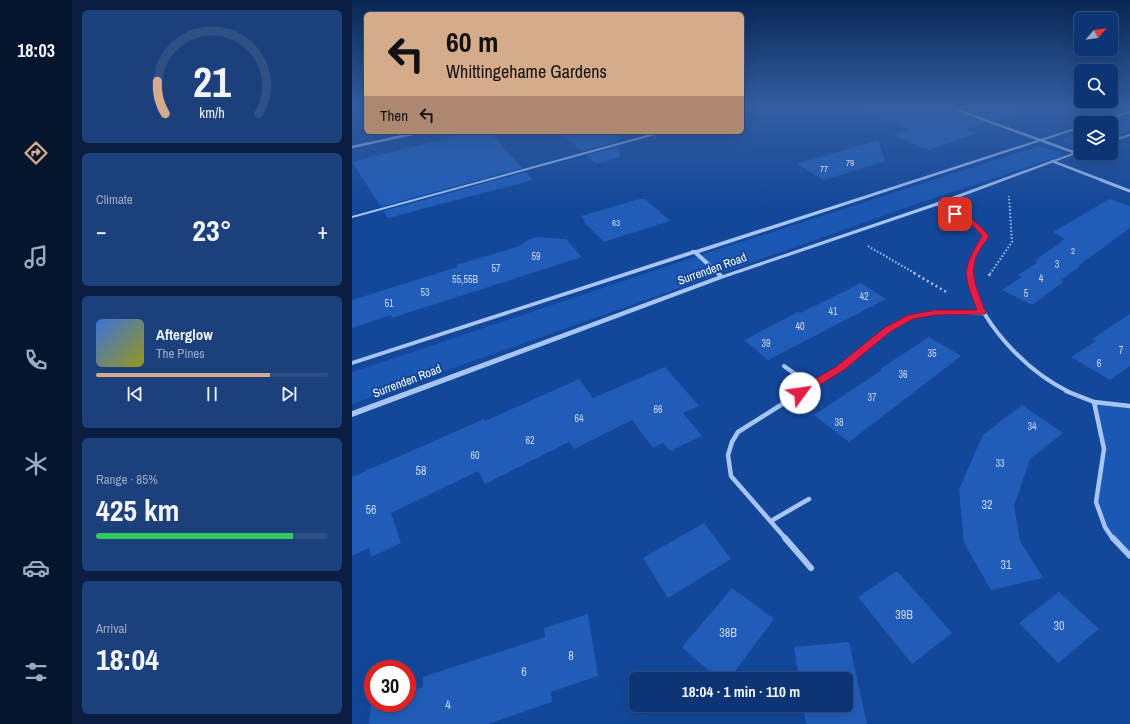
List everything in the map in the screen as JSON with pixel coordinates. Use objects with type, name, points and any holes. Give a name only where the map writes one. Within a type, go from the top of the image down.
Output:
[{"type":"street","points":[[352,147],[385,140]]},
{"type":"street","name":"Surrenden Road","points":[[352,363],[1036,140]]},
{"type":"street","points":[[1040,140],[1074,150]]},
{"type":"street","name":"Surrenden Road","points":[[352,414],[722,277],[937,204],[1074,154]]},
{"type":"street","points":[[1052,161],[1130,191]]},
{"type":"street","points":[[937,204],[974,224],[986,236],[971,259],[969,271],[972,285],[982,313],[1019,356],[1032,369],[1069,393],[1094,402],[1130,406]]},
{"type":"street","points":[[694,251],[722,277]]},
{"type":"street","points":[[811,568],[731,476],[728,455],[738,432],[840,368],[887,330],[911,317],[936,312],[982,313]]},
{"type":"street","points":[[784,366],[812,386]]},
{"type":"street","points":[[1094,402],[1104,450],[1096,502],[1105,527],[1117,544],[1130,556]]},
{"type":"street","points":[[771,521],[809,500]]},
{"type":"lane","points":[[352,217],[634,140]]},
{"type":"path","points":[[847,234],[948,293]]},
{"type":"shaded area","points":[[1064,140],[1074,140],[1074,146],[1063,142]]},
{"type":"shaded area","points":[[1039,146],[1060,152],[1061,156],[919,203],[352,404],[352,372],[710,252]]},
{"type":"shaded area","points":[[1094,402],[1130,406],[1130,556],[1105,527],[1096,502],[1104,449]]},
{"type":"building","points":[[441,140],[497,140],[522,168],[381,207],[352,162]]},
{"type":"building","points":[[568,140],[618,140],[618,141],[582,151]]},
{"type":"building","points":[[878,140],[885,161],[824,180],[797,164]]},
{"type":"building","points":[[904,140],[958,140],[929,150]]},
{"type":"building","points":[[619,147],[620,157],[596,164],[586,155]]},
{"type":"building","points":[[526,172],[533,180],[388,218],[383,211]]},
{"type":"building","points":[[639,199],[645,199],[670,221],[604,242],[583,221],[585,220],[581,216]]},
{"type":"building","points":[[1109,199],[1130,206],[1130,228],[1078,266],[1080,266],[1061,280],[1064,281],[1032,305],[1002,290],[1022,277],[1018,275],[1038,262],[1034,261],[1065,239],[1053,232]]},
{"type":"building","points":[[537,237],[566,239],[582,257],[392,318],[391,315],[352,328],[352,300],[458,267],[456,265],[520,246],[527,240]]},
{"type":"building","points":[[861,283],[886,299],[768,360],[744,340],[798,312],[800,313]]},
{"type":"building","points":[[1130,314],[1130,366],[1110,380],[1071,357],[1096,341],[1092,339]]},
{"type":"building","points":[[929,337],[961,356],[849,442],[814,415],[882,370],[880,369]]},
{"type":"building","points":[[665,367],[699,406],[683,413],[702,436],[670,451],[663,443],[653,448],[632,420],[574,449],[569,442],[485,484],[478,471],[391,513],[401,543],[371,557],[369,548],[352,556],[352,477],[484,419],[485,421],[579,379],[593,398]]},
{"type":"building","points":[[1022,405],[1063,433],[1030,459],[1014,506],[1020,541],[1043,578],[991,590],[964,543],[959,489],[983,435]]},
{"type":"building","points":[[704,523],[731,559],[668,598],[643,558]]},
{"type":"building","points":[[897,571],[952,633],[912,664],[858,597]]},
{"type":"building","points":[[732,588],[774,619],[734,672],[710,672],[682,647]]},
{"type":"building","points":[[1059,592],[1099,629],[1058,663],[1019,623]]},
{"type":"building","points":[[588,614],[598,676],[551,692],[552,702],[488,724],[369,724],[370,712],[416,712],[416,689],[423,687],[423,677],[545,637],[544,628]]},
{"type":"building","points":[[849,642],[867,724],[806,724],[804,712],[853,712],[853,672],[798,672],[794,647]]},
{"type":"route","points":[[800,393],[840,368],[887,330],[911,317],[936,312],[982,313],[972,285],[969,271],[971,259],[986,236],[974,224],[955,214]]}]
